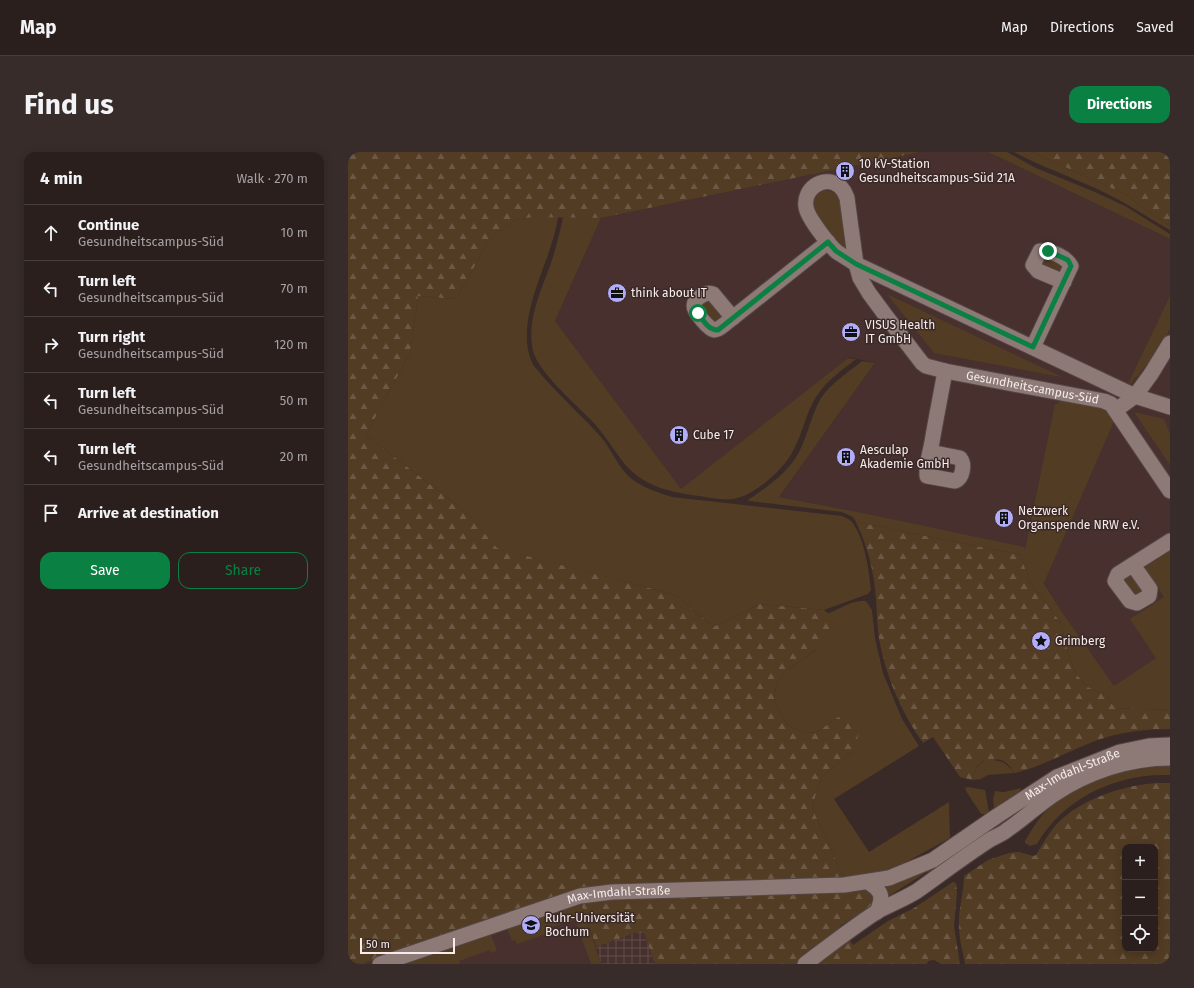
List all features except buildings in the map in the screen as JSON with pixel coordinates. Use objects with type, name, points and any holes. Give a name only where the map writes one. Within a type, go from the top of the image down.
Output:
[{"type":"street","name":"Gesundheitscampus-Süd","points":[[1170,407],[1135,396],[856,264],[836,251],[809,216],[806,208],[806,198],[810,190],[815,185],[823,182],[832,182],[839,185],[843,189],[847,198],[856,264],[860,278],[869,293],[922,363],[926,366],[945,371],[1104,401],[1111,404],[1170,492]]},
{"type":"street","points":[[733,318],[828,242]]},
{"type":"street","points":[[1033,347],[1064,282]]},
{"type":"street","points":[[1116,410],[1135,396],[1155,368],[1170,343]]},
{"type":"street","points":[[930,452],[945,371]]},
{"type":"street","points":[[1132,565],[1170,541]]},
{"type":"street","name":"Max-Imdahl-Straße","points":[[380,964],[580,896],[612,892],[844,885],[889,878],[933,860],[1057,777],[1074,769],[1134,748],[1170,745]]},
{"type":"street","name":"Max-Imdahl-Straße","points":[[805,964],[846,933],[893,902],[905,899],[992,838],[1006,830],[1054,795],[1092,775],[1124,764],[1154,758],[1170,758]]},
{"type":"street","points":[[983,826],[992,838]]},
{"type":"street","points":[[868,882],[876,887],[881,894],[882,900],[877,912]]},
{"type":"shaded area","points":[[920,152],[988,152],[1170,239],[1170,692],[1115,690],[1062,612],[1025,550],[853,511],[779,497],[875,363],[849,357],[681,490],[555,321],[601,218]]},
{"type":"shaded area","name":"Ruhr-Universität Bochum","points":[[578,889],[581,904],[601,964],[363,964]]},
{"type":"shaded area","points":[[643,930],[655,964],[601,964],[596,947]]},
{"type":"green space","points":[[348,152],[920,152],[601,218],[533,217],[515,220],[490,239],[456,299],[418,296],[410,353],[366,435],[467,513],[497,548],[676,595],[713,627],[760,604],[824,610],[834,618],[837,625],[836,633],[829,640],[786,671],[777,682],[774,699],[783,719],[792,728],[806,733],[817,732],[838,717],[850,720],[859,732],[854,751],[821,777],[812,808],[844,878],[852,891],[869,890],[875,894],[874,905],[840,926],[853,945],[888,921],[914,908],[953,882],[956,883],[957,893],[954,926],[960,964],[941,964],[934,960],[928,961],[927,964],[655,964],[643,930],[596,947],[581,904],[578,889],[363,964],[348,964]]},
{"type":"green space","points":[[988,152],[1007,152],[1036,168],[1125,206],[1170,234],[1170,239]]},
{"type":"green space","points":[[1014,152],[1032,152],[1129,196],[1135,202],[1170,226],[1170,230],[1105,193]]},
{"type":"green space","points":[[1032,152],[1170,152],[1170,226],[1135,202],[1129,196]]},
{"type":"green space","points":[[824,190],[837,195],[843,205],[847,242],[845,247],[841,248],[823,227],[814,211],[813,203],[816,196]]},
{"type":"green space","points":[[533,217],[558,217],[555,233],[530,311],[527,327],[527,343],[530,358],[534,366],[546,380],[601,437],[625,472],[636,482],[654,491],[672,497],[842,516],[847,518],[853,523],[864,548],[871,590],[868,594],[824,610],[760,604],[713,627],[676,595],[496,548],[467,513],[366,435],[410,353],[418,296],[456,299],[490,239],[515,220]]},
{"type":"green space","points":[[563,217],[601,218],[555,321],[681,489],[848,358],[856,359],[834,376],[820,391],[810,409],[797,443],[790,456],[772,477],[748,494],[731,499],[715,499],[666,490],[655,486],[636,475],[628,468],[598,427],[549,377],[536,359],[533,351],[531,329],[539,295],[555,252]]},
{"type":"green space","points":[[1043,257],[1064,264],[1060,273],[1041,267]]},
{"type":"green space","points":[[887,294],[1062,377],[934,353]]},
{"type":"green space","points":[[1170,296],[1170,329],[1149,365],[1147,364],[1137,377],[1134,378],[1132,383],[1128,384]]},
{"type":"green space","points":[[709,300],[721,315],[721,319],[715,325],[702,308],[703,303]]},
{"type":"green space","points":[[862,361],[875,363],[779,497],[1024,547],[1025,550],[1055,404],[1058,404],[1059,400],[1103,409],[1114,421],[1044,583],[1062,612],[1114,686],[1156,658],[1130,619],[1164,597],[1145,567],[1170,550],[1170,710],[1115,708],[1105,695],[1088,687],[1076,674],[1068,654],[1061,623],[1031,584],[1020,555],[856,522],[853,517],[842,512],[748,500],[770,485],[789,467],[799,452],[821,398],[835,383]]},
{"type":"green space","points":[[1134,412],[1164,419],[1170,434],[1170,465]]},
{"type":"green space","points":[[856,522],[1020,555],[1031,584],[1061,623],[1068,654],[1076,674],[1088,687],[1105,695],[1115,708],[1170,710],[1170,729],[1113,735],[1015,773],[1009,765],[1003,761],[987,760],[980,763],[974,772],[972,780],[960,777],[933,737],[923,743],[895,694],[879,639],[872,569],[864,541]]},
{"type":"green space","points":[[1131,574],[1144,592],[1137,597],[1123,581],[1124,577]]},
{"type":"green space","points":[[866,601],[872,610],[875,638],[883,673],[902,719],[919,746],[834,799],[869,852],[949,802],[950,838],[888,872],[844,878],[812,808],[821,777],[854,751],[838,717],[817,732],[806,733],[792,728],[783,719],[774,699],[777,682],[786,671],[817,649],[834,618],[827,614],[851,603]]},
{"type":"green space","points":[[986,760],[1002,762],[1015,773],[988,775],[981,779],[972,780],[976,768]]},
{"type":"green space","points":[[1170,762],[1170,775],[1150,775],[1131,778],[1094,791],[1077,801],[1062,813],[1048,827],[1037,844],[1030,846],[1025,843],[1033,828],[1046,811],[1075,790],[1123,771]]},
{"type":"green space","points":[[1170,783],[1170,964],[965,964],[960,941],[959,927],[959,914],[964,876],[988,860],[1009,853],[1019,852],[1033,856],[1036,855],[1048,835],[1063,818],[1083,804],[1095,798],[1133,786]]},
{"type":"green space","points":[[968,787],[985,790],[989,812],[981,814],[966,791],[965,788]]},
{"type":"green space","points":[[1021,788],[1019,792],[994,808],[993,799],[995,791],[1004,792]]},
{"type":"green space","points":[[979,837],[981,839],[929,875],[927,872],[887,897],[884,886],[898,882],[934,866]]},
{"type":"green space","points":[[577,903],[578,905],[581,904],[601,964],[591,964],[575,920],[545,929],[546,934],[517,944],[515,940],[512,941],[506,926]]},
{"type":"green space","points":[[490,932],[497,951],[491,953],[490,950],[459,961],[460,964],[399,964]]},
{"type":"place","name":"10 kV-Station Gesundheitscampus-Süd 21A","points":[[845,171]]},
{"type":"place","name":"think about IT","points":[[617,293]]},
{"type":"place","name":"VISUS Health IT GmbH","points":[[851,332]]},
{"type":"place","name":"Cube 17","points":[[679,435]]},
{"type":"place","name":"Aesculap Akademie GmbH","points":[[846,457]]},
{"type":"place","name":"Netzwerk Organspende NRW e.V.","points":[[1004,518]]},
{"type":"place","name":"Grimberg","points":[[1041,641]]},
{"type":"place","name":"Ruhr-Universität Bochum","points":[[531,925]]},
{"type":"route","points":[[698,313],[710,328],[718,330],[828,242],[836,251],[856,264],[1033,347],[1071,266],[1068,260],[1048,251]]}]
